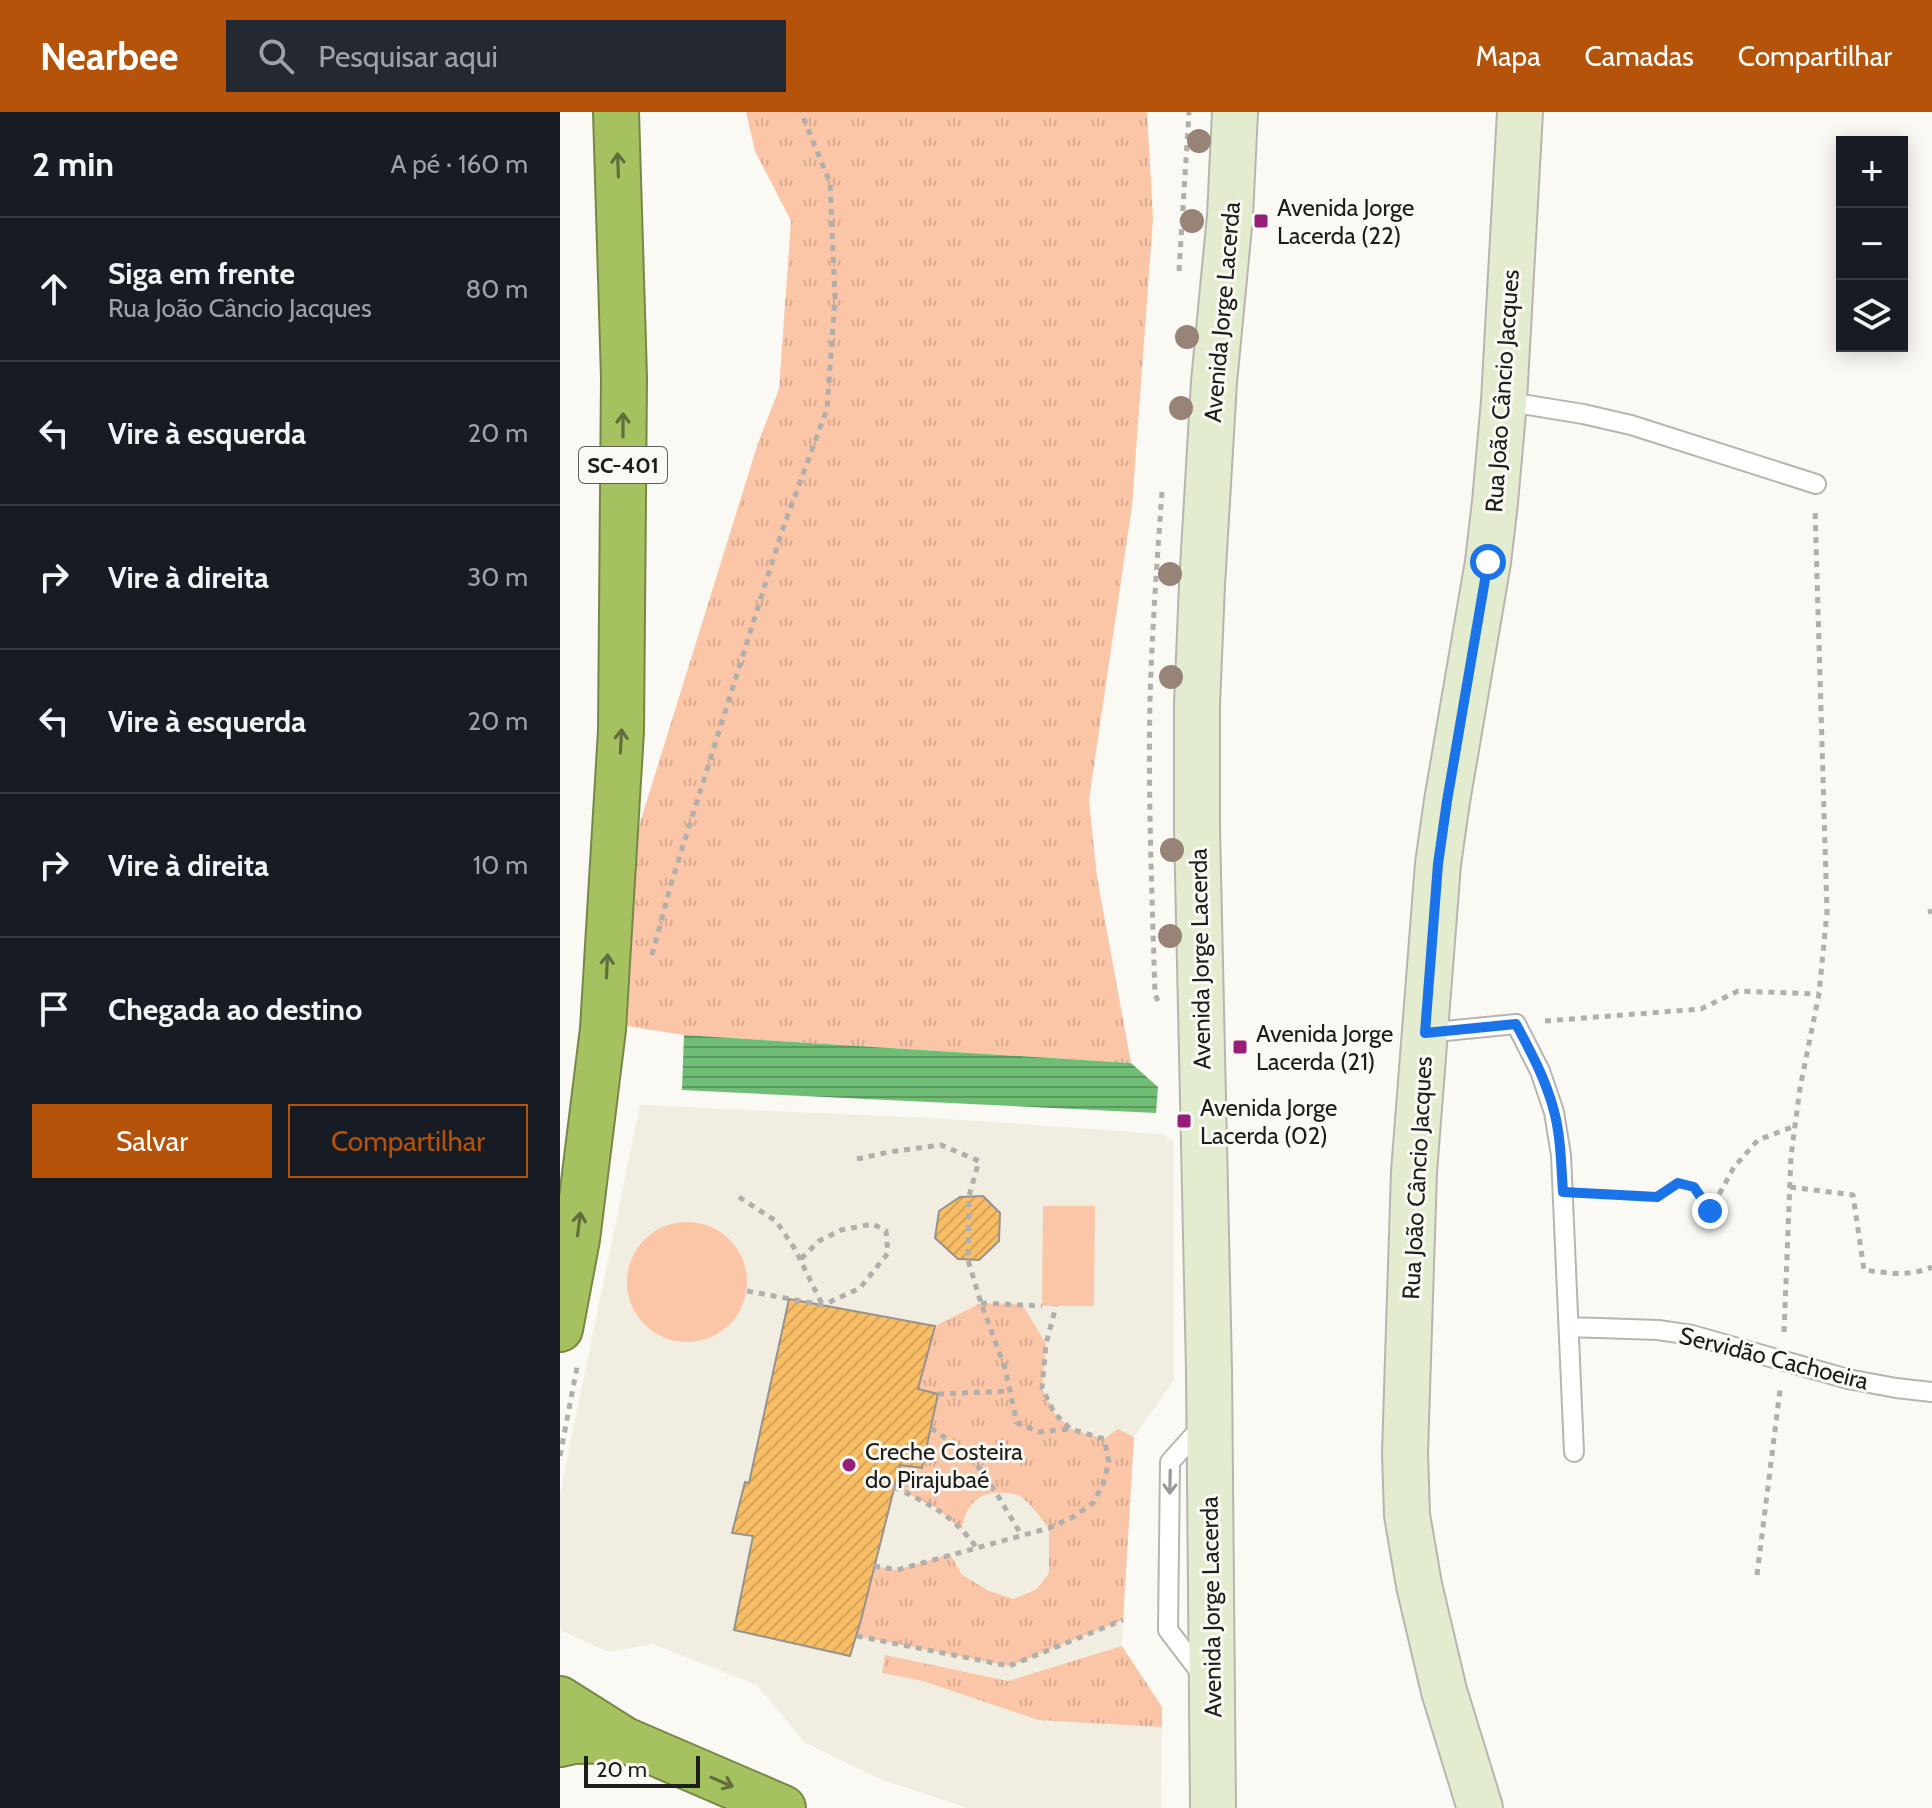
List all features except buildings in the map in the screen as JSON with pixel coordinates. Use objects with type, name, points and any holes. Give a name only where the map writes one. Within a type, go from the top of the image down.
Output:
[{"type":"highway","name":"SC-401","points":[[569,1345],[577,1239],[603,1029],[621,731],[624,378],[616,112]]},
{"type":"highway","points":[[560,1699],[625,1740],[783,1808]]},
{"type":"highway","points":[[560,1744],[625,1740]]},
{"type":"street","name":"Avenida Jorge Lacerda","points":[[1213,1808],[1197,704],[1212,413],[1231,207],[1235,112]]},
{"type":"street","name":"Rua João Câncio Jacques","points":[[1480,1808],[1444,1691],[1419,1585],[1407,1515],[1405,1453],[1413,1203],[1438,864],[1488,562],[1504,401],[1520,112]]},
{"type":"lane","points":[[1504,401],[1631,425],[1816,484]]},
{"type":"lane","points":[[1425,1033],[1516,1024],[1540,1071],[1554,1112],[1561,1155],[1574,1452]]},
{"type":"lane","name":"Servidão Cachoeira","points":[[1569,1327],[1658,1330],[1692,1335],[1848,1379],[1932,1392]]},
{"type":"path","points":[[648,968],[671,884],[782,531],[827,409],[835,297],[830,183],[801,112]]},
{"type":"path","points":[[1757,1575],[1783,1360],[1791,1156],[1800,1088],[1819,994],[1827,912],[1816,484]]},
{"type":"path","points":[[1516,1024],[1701,1009],[1738,991],[1819,994]]},
{"type":"path","points":[[1563,1192],[1657,1197],[1678,1183],[1694,1187],[1710,1211],[1734,1167],[1758,1140],[1795,1126]]},
{"type":"path","points":[[857,1159],[941,1145],[979,1161],[969,1196],[968,1260],[1005,1368],[1017,1423],[1039,1432],[1071,1429],[1104,1439],[1109,1462],[1103,1484],[1093,1503],[1075,1516],[1049,1528],[897,1570],[874,1566]]},
{"type":"path","points":[[1790,1187],[1853,1195],[1864,1270],[1901,1275],[1932,1267]]},
{"type":"path","points":[[739,1197],[776,1221],[823,1305]]},
{"type":"path","points":[[747,1291],[823,1305],[860,1288],[888,1253],[886,1231],[873,1224],[841,1230],[819,1241],[800,1260]]},
{"type":"path","points":[[981,1303],[1042,1306]]},
{"type":"path","points":[[1056,1306],[1046,1344],[1042,1388],[1055,1414],[1071,1429]]},
{"type":"path","points":[[560,1456],[569,1345]]},
{"type":"path","points":[[938,1394],[1011,1391]]},
{"type":"path","points":[[931,1428],[970,1455],[1022,1536]]},
{"type":"path","points":[[894,1487],[933,1506],[962,1529],[976,1548]]},
{"type":"path","points":[[857,1636],[1009,1666],[1123,1620]]},
{"type":"shaded area","points":[[684,1035],[1131,1063],[1158,1087],[1156,1113],[682,1090]]},
{"type":"shaded area","name":"Creche Costeira do Pirajubaé","points":[[640,1105],[935,1118],[1162,1134],[1174,1142],[1174,1380],[1134,1437],[1122,1646],[1162,1707],[1161,1808],[968,1808],[880,1779],[804,1742],[757,1685],[653,1644],[608,1652],[560,1630],[560,1493]]},
{"type":"green space","points":[[746,112],[1147,112],[1153,218],[1132,506],[1089,800],[1097,877],[1131,1063],[684,1035],[620,1025],[639,826],[758,443],[779,389],[791,221],[755,151]]},
{"type":"green space","points":[[1043,1206],[1095,1206],[1094,1306],[1042,1306]]},
{"type":"green space","points":[[687,1222],[710,1227],[729,1240],[742,1259],[747,1282],[742,1305],[729,1324],[710,1337],[687,1342],[664,1337],[645,1324],[632,1305],[627,1282],[632,1259],[645,1240],[664,1227]]},
{"type":"green space","points":[[981,1303],[1022,1304],[1046,1344],[1042,1388],[1055,1414],[1071,1429],[1104,1439],[1118,1429],[1134,1437],[1123,1620],[1009,1666],[857,1636],[874,1566],[897,1570],[950,1554],[962,1575],[989,1591],[1014,1599],[1037,1589],[1049,1573],[1049,1528],[1018,1495],[997,1492],[981,1496],[970,1506],[962,1529],[933,1506],[894,1487],[899,1465],[921,1467],[938,1395],[918,1389],[935,1326]]},
{"type":"green space","points":[[1122,1646],[1162,1707],[1162,1727],[1038,1720],[923,1681],[882,1673],[885,1655],[1008,1681]]},
{"type":"place","name":"Avenida Jorge Lacerda (22)","points":[[1261,221]]},
{"type":"place","name":"Avenida Jorge Lacerda (21)","points":[[1240,1047]]},
{"type":"place","name":"Avenida Jorge Lacerda (02)","points":[[1184,1121]]},
{"type":"place","name":"Creche Costeira do Pirajubaé","points":[[849,1465]]},
{"type":"route","points":[[1488,562],[1438,864],[1425,1033],[1516,1024],[1540,1071],[1554,1112],[1563,1192],[1657,1197],[1678,1183],[1694,1187],[1710,1211]]}]
